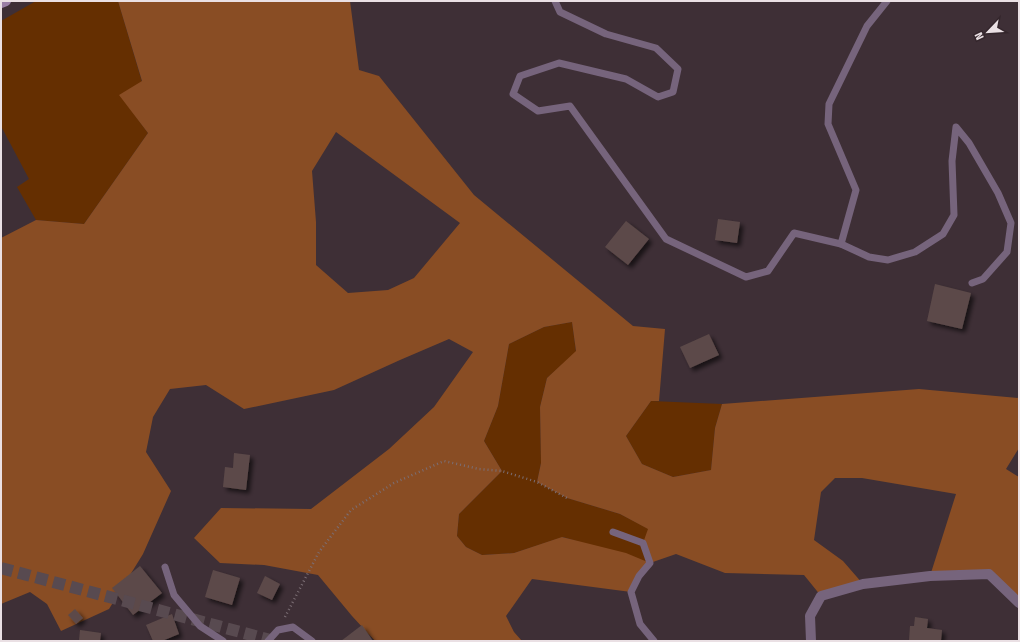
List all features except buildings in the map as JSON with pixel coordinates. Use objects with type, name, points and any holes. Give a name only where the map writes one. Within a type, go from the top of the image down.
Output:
[{"type":"street","points":[[1,3],[6,1]]},
{"type":"street","points":[[812,641],[810,616],[821,596],[863,584],[930,576],[989,574],[1019,603]]},
{"type":"lane","points":[[555,1],[560,12],[593,28],[606,34],[656,48],[678,69],[673,92],[658,97],[626,79],[559,63],[520,76],[513,94],[538,111],[570,106],[666,239],[746,277],[768,270],[794,233],[841,244],[869,257],[888,260],[915,252],[943,234],[954,216],[952,162],[956,127],[969,143],[995,187],[1011,223],[1006,252],[983,279],[972,283]]},
{"type":"lane","points":[[841,244],[856,190],[828,124],[829,104],[867,26],[887,1]]},
{"type":"lane","points":[[613,532],[644,543],[650,563],[639,576],[631,592],[640,624],[654,641]]},
{"type":"lane","points":[[165,567],[174,595],[200,626],[223,641]]},
{"type":"lane","points":[[268,641],[278,630],[293,627],[312,641]]},
{"type":"path","points":[[278,630],[319,552],[351,510],[394,483],[444,461],[479,469],[502,471],[537,482],[567,498]]},
{"type":"shaded area","points":[[36,1],[118,1],[142,82],[120,95],[148,133],[84,224],[36,220],[17,187],[29,179],[1,126],[1,21]]},
{"type":"shaded area","points":[[118,1],[350,1],[359,70],[379,76],[474,195],[633,326],[665,329],[659,401],[651,401],[626,436],[642,464],[673,477],[711,470],[715,428],[722,404],[919,389],[1019,398],[1019,448],[1006,469],[1019,477],[1019,603],[989,574],[930,576],[956,494],[862,478],[835,478],[821,492],[814,540],[843,561],[863,584],[821,596],[804,575],[725,573],[676,554],[650,563],[631,592],[532,579],[506,616],[514,632],[522,641],[375,641],[318,575],[264,565],[220,563],[194,538],[221,508],[311,509],[389,449],[434,407],[473,352],[449,339],[334,390],[244,409],[206,385],[170,389],[153,417],[146,452],[171,491],[143,554],[109,609],[61,631],[47,604],[30,592],[1,604],[1,238],[36,220],[84,224],[148,133],[119,95],[142,81]],"holes":[[[336,132],[460,223],[414,278],[388,290],[348,293],[316,265],[316,222],[312,171]],[[572,322],[576,351],[547,378],[540,407],[541,463],[537,482],[567,498],[620,514],[648,529],[643,543],[650,563],[626,553],[562,537],[514,553],[482,555],[466,547],[457,536],[459,514],[502,471],[484,441],[498,406],[509,344],[544,327]]]},
{"type":"shaded area","points":[[572,322],[576,352],[547,378],[540,407],[541,463],[537,482],[567,498],[620,514],[649,529],[650,563],[563,537],[514,553],[482,555],[466,547],[457,536],[459,514],[502,471],[484,441],[498,406],[509,344],[544,327]]},
{"type":"shaded area","points":[[651,401],[722,404],[715,428],[711,470],[673,477],[642,464],[626,436]]},
{"type":"tunnel","points":[[1,568],[274,641]]}]
